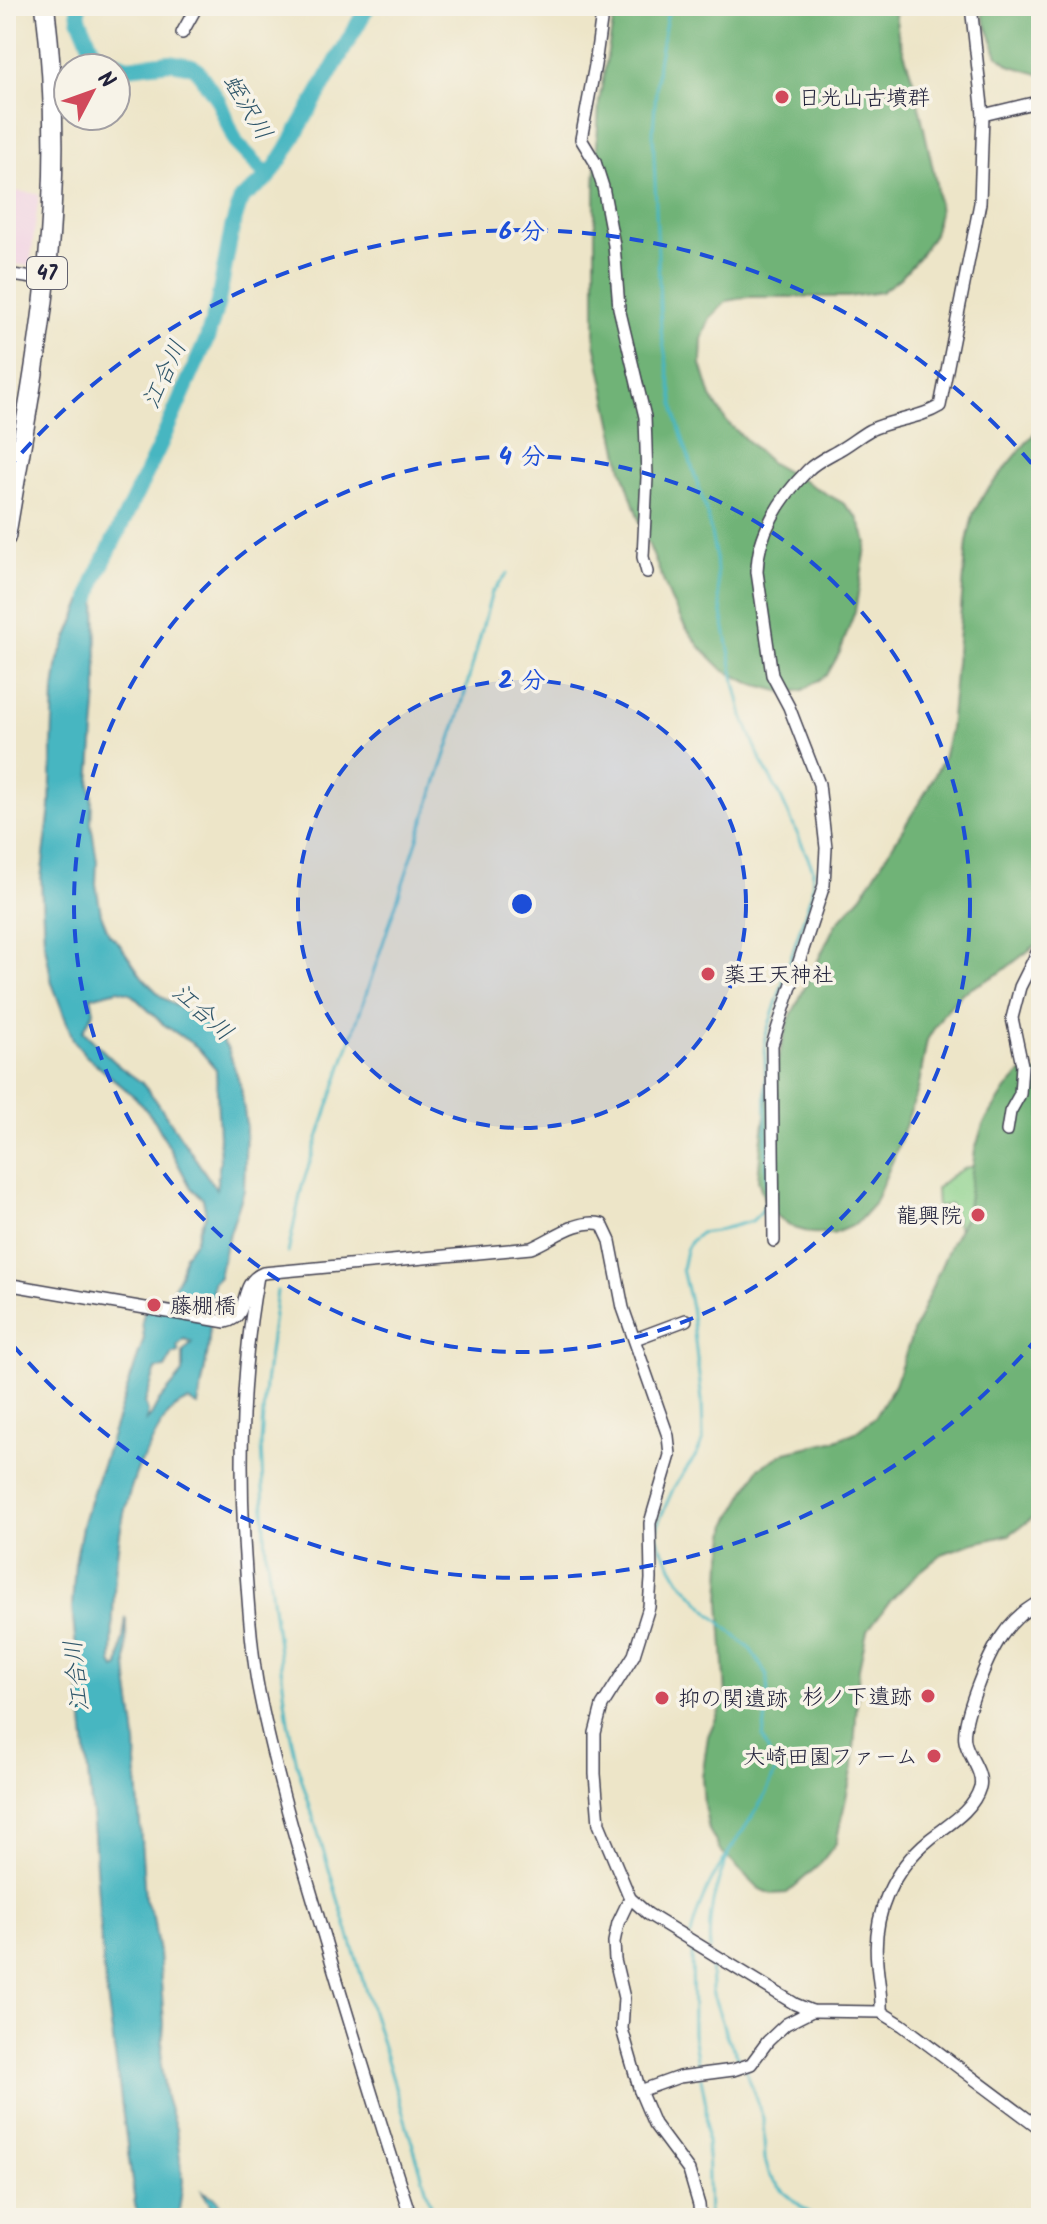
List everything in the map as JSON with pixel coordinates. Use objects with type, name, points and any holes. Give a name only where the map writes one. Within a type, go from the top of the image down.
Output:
[{"type":"highway","name":"47","points":[[6,537],[46,280],[52,207],[54,121],[45,6]]},
{"type":"street","points":[[182,33],[197,6]]},
{"type":"street","points":[[603,6],[581,139],[595,162],[603,187],[614,245],[619,308],[645,417],[647,505],[643,557],[647,572]]},
{"type":"street","points":[[774,1241],[772,1045],[824,885],[826,848],[819,784],[789,707],[772,675],[757,556],[764,531],[810,468],[871,430],[928,413],[940,406],[980,203],[983,115],[971,6]]},
{"type":"street","points":[[983,115],[1041,101]]},
{"type":"street","points":[[6,274],[46,280]]},
{"type":"street","points":[[1007,1131],[1010,1112],[1020,1094],[1022,1065],[1012,1018],[1020,987],[1041,945]]},
{"type":"street","points":[[6,1284],[226,1322],[240,1315],[247,1287],[258,1275],[531,1248],[568,1229],[595,1222],[602,1224],[610,1241],[623,1308],[668,1436],[670,1455],[650,1523],[649,1607],[634,1655],[602,1706],[595,1733],[599,1824],[630,1898],[648,1914],[795,2004],[812,2011],[881,2012],[1041,2129]]},
{"type":"street","points":[[258,1275],[251,1313],[242,1410],[242,1498],[249,1608],[258,1684],[282,1796],[411,2218]]},
{"type":"street","points":[[635,1339],[686,1320]]},
{"type":"street","points":[[881,2012],[882,1993],[876,1961],[878,1928],[885,1899],[905,1862],[962,1815],[980,1787],[981,1780],[965,1743],[967,1716],[1001,1637],[1024,1611],[1041,1601]]},
{"type":"street","points":[[630,1898],[618,1923],[614,1942],[624,1998],[622,2029],[640,2091],[654,2124],[689,2171],[700,2218]]},
{"type":"street","points":[[640,2091],[679,2077],[744,2066],[786,2024],[812,2011]]},
{"type":"shaded area","points":[[6,190],[39,194],[30,266],[6,263]]},
{"type":"green space","points":[[616,6],[894,6],[898,34],[914,83],[936,183],[939,212],[934,234],[900,278],[881,292],[848,297],[748,297],[727,301],[710,318],[702,339],[701,364],[711,397],[727,422],[771,463],[843,503],[857,517],[867,542],[855,611],[840,652],[827,675],[803,690],[786,693],[750,683],[723,670],[701,648],[671,600],[622,469],[595,343],[595,189],[599,102]]},
{"type":"green space","points":[[981,6],[1041,6],[1041,75],[1009,65],[998,56]]},
{"type":"green space","points":[[1041,425],[1041,941],[1000,973],[962,993],[943,1014],[927,1040],[918,1090],[874,1204],[856,1224],[833,1234],[794,1228],[773,1213],[764,1199],[758,1180],[768,1095],[789,1020],[835,925],[862,895],[943,759],[950,729],[967,542],[973,514],[984,494]]},
{"type":"green space","points":[[1021,1073],[1041,1074],[1041,1509],[1009,1535],[942,1554],[893,1598],[867,1631],[859,1668],[853,1767],[836,1843],[819,1865],[787,1893],[772,1894],[758,1888],[720,1850],[709,1830],[704,1805],[702,1777],[708,1736],[726,1696],[720,1601],[728,1523],[759,1468],[786,1452],[856,1432],[875,1417],[895,1384],[913,1332],[951,1243],[966,1216],[975,1150],[983,1125],[1006,1089]]},
{"type":"green space","points":[[988,1163],[963,1240],[950,1204],[937,1208],[936,1189],[959,1171]]},
{"type":"water","points":[[96,569],[97,692],[90,784],[96,884],[101,914],[109,934],[143,978],[162,997],[213,1028],[228,1049],[241,1087],[246,1125],[244,1190],[219,1277],[213,1283],[208,1351],[198,1406],[189,1401],[171,1411],[138,1469],[122,1523],[114,1593],[112,1662],[115,1669],[119,1667],[126,1617],[127,1670],[135,1735],[145,1899],[153,1917],[159,1953],[164,2023],[161,2066],[166,2098],[176,2129],[183,2181],[178,2218],[138,2218],[135,2204],[102,1959],[94,1835],[72,1607],[75,1563],[83,1522],[144,1338],[142,1321],[146,1306],[163,1301],[171,1293],[185,1255],[206,1215],[203,1199],[191,1188],[155,1121],[136,1098],[85,1055],[73,1039],[52,983],[44,940],[41,879],[50,808],[58,660]],"holes":[[[118,990],[130,993],[163,1024],[197,1047],[216,1069],[220,1161],[216,1189],[141,1082],[120,1067],[83,1031],[94,1011],[91,997]],[[184,1339],[192,1342],[183,1352],[183,1373],[146,1421],[148,1412],[145,1403],[156,1369],[165,1368],[173,1354],[179,1352],[177,1346]]]},
{"type":"water","points":[[202,2191],[217,2199],[230,2218],[214,2218],[213,2209]]},
{"type":"waterway","name":"蛭沢川","points":[[78,6],[79,18],[93,51],[100,56],[127,67],[170,62],[192,66],[197,70],[218,100],[236,143],[269,177]]},
{"type":"waterway","name":"江合川","points":[[90,598],[95,579],[207,339],[241,199],[269,177],[368,6]]},
{"type":"waterway","points":[[669,6],[658,63],[653,132],[661,331],[677,421],[707,513],[716,559],[719,597],[743,716],[813,869],[812,892],[765,1038],[767,1198],[761,1212],[752,1221],[700,1233],[686,1250],[682,1269],[691,1307],[702,1401],[703,1441],[674,1487],[658,1523],[657,1536],[680,1580],[710,1613],[751,1650],[767,1675],[768,1701],[763,1738],[776,1770],[762,1800],[710,1883],[691,1936]]},
{"type":"waterway","points":[[288,1253],[302,1186],[459,715],[492,592],[507,574]]},
{"type":"waterway","points":[[277,1291],[261,1444],[266,1552],[288,1722],[297,1764],[435,2218]]},
{"type":"waterway","points":[[710,1950],[713,1902],[728,1856]]},
{"type":"waterway","points":[[692,1947],[693,2034],[699,2071]]},
{"type":"waterway","points":[[711,1957],[712,1991],[727,2037],[742,2063]]},
{"type":"waterway","points":[[746,2070],[763,2118],[765,2160],[770,2176],[815,2218]]},
{"type":"waterway","points":[[701,2078],[706,2104],[709,2218]]},
{"type":"waterway","points":[[1041,2137],[1041,2144]]},
{"type":"place","name":"日光山古墳群","points":[[782,97]]},
{"type":"place","name":"薬王天神社","points":[[708,974]]},
{"type":"place","name":"龍興院","points":[[978,1215]]},
{"type":"place","name":"藤棚橋","points":[[154,1305]]},
{"type":"place","name":"杉ノ下遺跡","points":[[928,1696]]},
{"type":"place","name":"抑の関遺跡","points":[[662,1698]]},
{"type":"place","name":"大崎田園ファーム","points":[[934,1756]]}]
